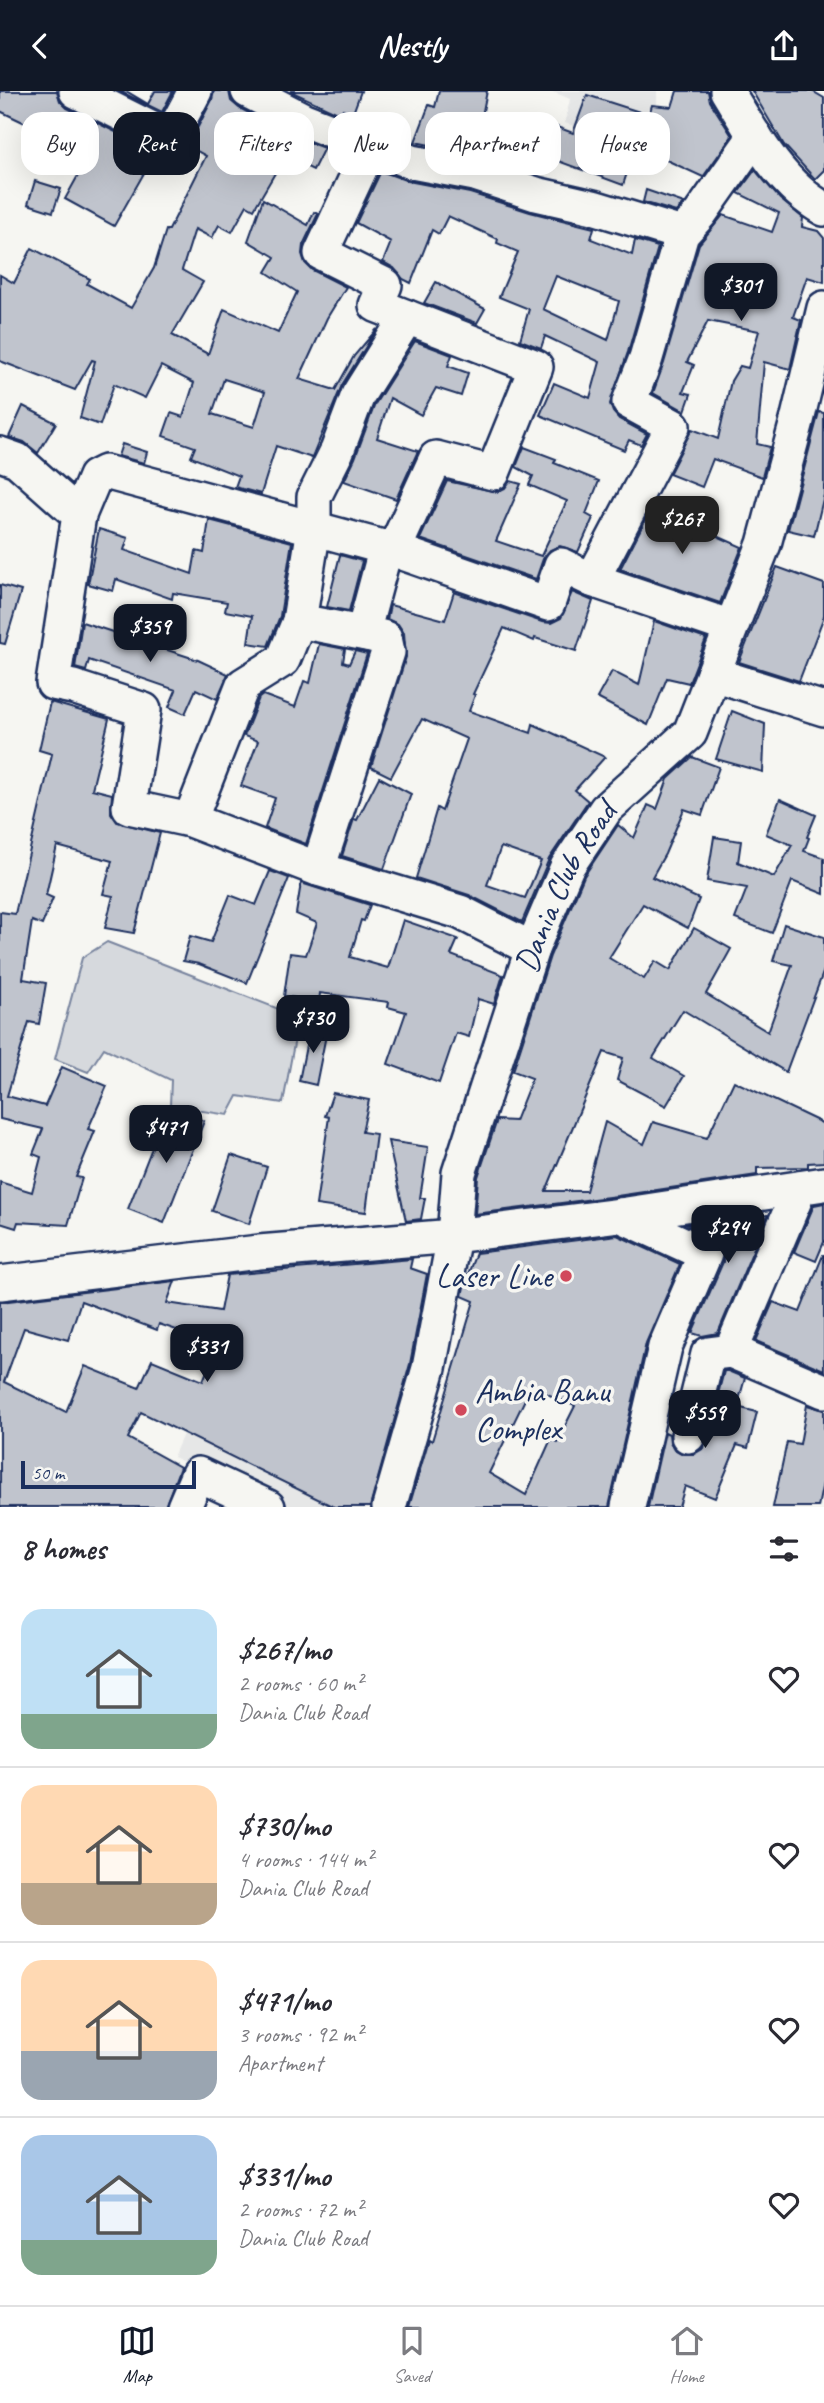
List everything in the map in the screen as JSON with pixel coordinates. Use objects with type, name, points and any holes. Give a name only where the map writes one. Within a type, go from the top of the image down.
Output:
[{"type":"street","points":[[76,91],[170,138],[195,91]]},
{"type":"street","points":[[248,91],[328,129]]},
{"type":"street","points":[[727,91],[755,136],[787,178],[822,201]]},
{"type":"street","points":[[593,580],[673,426],[629,402],[646,358],[682,234],[700,214],[755,136]]},
{"type":"street","points":[[411,162],[475,174],[536,194],[593,207],[682,234]]},
{"type":"street","points":[[318,870],[388,652],[385,638],[363,633],[390,548],[436,458],[493,473],[536,367],[376,305],[385,285],[321,253],[357,175]]},
{"type":"street","name":"Dania Club Road","points":[[388,1507],[429,1367],[454,1236],[458,1173],[532,949],[567,867],[606,809],[690,733],[764,544],[824,308]]},
{"type":"street","points":[[190,820],[243,685],[283,660],[299,621],[314,528],[314,496],[337,451],[358,395],[407,317]]},
{"type":"street","points":[[0,454],[17,460],[79,515]]},
{"type":"street","points":[[532,949],[460,912],[318,870],[190,820],[130,807],[144,710],[53,683],[79,515],[95,478],[105,472],[390,548],[548,604],[561,565],[593,580],[731,627]]},
{"type":"street","points":[[299,621],[382,637]]},
{"type":"street","points":[[713,674],[824,709]]},
{"type":"street","points":[[0,1283],[259,1252],[454,1236],[620,1215],[812,1186]]},
{"type":"street","points":[[731,1351],[812,1186]]},
{"type":"street","points":[[620,1215],[705,1254],[666,1347],[628,1507]]},
{"type":"street","points":[[688,1436],[708,1354],[731,1351],[824,1391]]},
{"type":"street","points":[[184,1507],[198,1474],[268,1507]]},
{"type":"shaded area","points":[[551,91],[657,91],[657,112],[575,112],[575,126],[565,123],[570,99]]},
{"type":"shaded area","points":[[107,942],[299,1017],[283,1103],[238,1096],[228,1115],[170,1106],[171,1080],[104,1048],[88,1072],[55,1059],[82,958]]},
{"type":"shaded area","points":[[197,1402],[344,1470],[333,1507],[281,1507],[173,1457]]},
{"type":"building","points":[[0,91],[57,91],[60,101],[75,112],[21,112],[21,121],[0,111]]},
{"type":"building","points":[[119,91],[126,91],[148,104],[155,91],[173,91],[162,112]]},
{"type":"building","points":[[214,91],[229,91],[231,101],[247,112],[214,112],[214,175],[274,175],[254,209],[247,205],[232,232],[219,225],[212,238],[195,229],[182,270],[203,282],[172,335],[208,354],[224,309],[278,333],[297,292],[266,272],[275,257],[248,241],[263,199],[308,225],[314,212],[318,214],[303,245],[305,263],[312,270],[346,287],[327,318],[299,379],[335,390],[354,356],[377,329],[342,385],[312,458],[276,446],[261,494],[235,487],[239,476],[191,457],[195,447],[163,436],[171,413],[183,417],[194,383],[161,366],[145,398],[114,384],[100,425],[80,418],[95,361],[92,360],[75,390],[0,361],[0,275],[14,283],[32,248],[90,279],[87,284],[131,308],[154,268],[166,230],[169,230],[196,175],[200,175],[200,168],[206,156],[200,153],[200,123]],"holes":[[[224,379],[265,392],[254,427],[212,414]]]},
{"type":"building","points":[[290,91],[361,91],[353,112],[343,109],[336,112]]},
{"type":"building","points":[[439,91],[487,91],[483,112],[426,112],[429,105],[435,107]]},
{"type":"building","points":[[677,91],[708,91],[710,101],[732,136],[703,177],[670,162],[670,112],[650,112],[652,105],[672,107]]},
{"type":"building","points":[[752,91],[812,91],[824,98],[824,170],[815,179],[784,145]]},
{"type":"building","points":[[587,95],[640,112],[581,112]]},
{"type":"building","points":[[425,116],[425,144],[415,142]]},
{"type":"building","points":[[99,124],[113,131],[113,175],[143,175],[114,226],[65,199],[78,175],[99,175]]},
{"type":"building","points":[[561,128],[573,133],[575,128],[575,167],[561,162]]},
{"type":"building","points":[[314,144],[324,148],[314,168]]},
{"type":"building","points":[[755,170],[780,199],[803,218],[802,227],[818,231],[824,238],[824,282],[807,277],[793,317],[801,320],[790,369],[764,362],[757,444],[770,447],[762,477],[713,459],[702,487],[669,474],[692,429],[718,439],[731,381],[740,366],[748,368],[759,331],[708,321],[687,362],[694,365],[683,392],[691,394],[685,411],[653,393],[699,244],[723,215],[772,232],[779,213],[738,193]]},
{"type":"building","points":[[379,175],[392,175],[408,181],[470,193],[594,228],[591,239],[632,255],[635,240],[658,247],[610,404],[619,419],[647,434],[641,445],[629,440],[624,450],[540,415],[554,383],[590,398],[600,362],[545,336],[541,348],[520,340],[529,309],[499,297],[518,252],[497,243],[498,239],[448,216],[439,234],[432,230],[411,283],[383,262],[391,242],[356,223]],"holes":[[[556,276],[619,301],[608,340],[543,309]]]},
{"type":"building","points":[[596,175],[626,175],[623,185]]},
{"type":"building","points":[[35,181],[61,189],[53,212],[28,204]]},
{"type":"building","points":[[646,190],[684,203],[676,212],[643,202]]},
{"type":"building","points":[[436,282],[485,309],[477,323],[424,303]]},
{"type":"building","points":[[415,341],[452,355],[448,366],[468,373],[461,396],[436,388],[421,415],[390,398],[377,438],[418,451],[396,499],[344,481],[375,404]]},
{"type":"building","points":[[23,406],[56,423],[38,453],[24,442],[9,437]]},
{"type":"building","points":[[819,412],[824,413],[824,495],[814,536],[788,530]]},
{"type":"building","points":[[122,444],[147,452],[144,463],[118,456]]},
{"type":"building","points":[[524,447],[556,459],[554,463],[599,481],[586,514],[593,518],[578,552],[560,546],[550,550],[543,559],[536,579],[420,539],[447,481],[497,492],[505,488],[510,481],[521,484],[496,541],[541,556],[567,501],[529,485],[533,476],[516,467]]},
{"type":"building","points":[[652,507],[742,547],[720,603],[620,569]]},
{"type":"building","points":[[209,520],[292,542],[280,616],[268,646],[248,643],[252,616],[225,611],[227,602],[173,593],[172,599],[116,579],[113,591],[88,584],[99,529],[128,538],[124,550],[192,574],[196,551],[204,553]]},
{"type":"building","points":[[340,555],[362,561],[349,611],[327,607]]},
{"type":"building","points":[[777,567],[824,584],[824,616],[799,681],[739,662]]},
{"type":"building","points":[[0,585],[21,591],[5,644],[0,643]]},
{"type":"building","points":[[454,592],[551,623],[561,618],[572,592],[593,601],[576,651],[535,638],[534,641],[504,628],[473,694],[475,695],[469,711],[531,733],[533,724],[605,757],[575,790],[588,801],[549,859],[522,922],[469,895],[416,878],[437,808],[442,811],[467,739],[422,719],[391,777],[371,767],[406,657],[404,633],[398,624],[387,619],[390,605],[445,620]],"holes":[[[501,847],[541,861],[525,898],[487,885]]]},
{"type":"building","points":[[654,621],[706,639],[689,683],[667,678],[648,725],[597,698],[612,671],[639,685]]},
{"type":"building","points":[[82,622],[198,660],[228,674],[217,699],[196,689],[185,714],[169,707],[176,690],[89,660],[86,671],[75,668]]},
{"type":"building","points":[[319,644],[345,649],[343,662],[349,664],[355,651],[367,654],[306,844],[265,828],[275,798],[241,786],[258,741],[244,736],[259,698],[263,695],[295,707],[304,681],[310,683]]},
{"type":"building","points":[[50,702],[109,719],[92,789],[112,794],[111,813],[117,822],[160,833],[134,933],[105,928],[113,896],[103,894],[112,861],[57,846],[46,895],[53,898],[42,925],[32,921],[23,979],[46,983],[39,1024],[29,1022],[7,1096],[45,1106],[62,1067],[107,1086],[88,1129],[95,1131],[76,1177],[82,1178],[68,1225],[18,1222],[16,1228],[0,1223],[0,1182],[32,1192],[41,1157],[33,1154],[43,1129],[0,1119],[0,912],[15,914],[52,754],[39,750]]},
{"type":"building","points":[[732,711],[765,724],[763,772],[716,759]]},
{"type":"building","points":[[692,757],[719,767],[702,815],[684,809],[652,877],[699,899],[688,928],[643,904],[609,958],[644,979],[655,961],[670,970],[694,928],[731,949],[706,994],[768,1032],[792,965],[773,961],[784,924],[824,937],[824,970],[786,1072],[683,1010],[653,1058],[684,1076],[666,1106],[617,1080],[623,1058],[604,1052],[546,1191],[586,1191],[605,1122],[644,1144],[653,1122],[707,1138],[734,1081],[824,1124],[824,1162],[808,1163],[808,1167],[757,1168],[757,1175],[475,1214],[478,1177],[497,1120],[515,1121],[532,1078],[513,1071],[550,956],[584,876],[618,825],[634,838],[648,805],[657,809],[668,779]]},
{"type":"building","points":[[379,777],[411,794],[384,869],[342,856],[354,819],[357,820]]},
{"type":"building","points":[[780,799],[816,815],[804,851],[824,858],[824,894],[792,881],[772,933],[735,919],[747,888],[707,881],[714,837],[741,841],[738,862],[774,877],[792,845],[766,834]]},
{"type":"building","points":[[270,871],[289,878],[247,983],[199,964],[183,961],[190,936],[211,942],[230,895],[256,905]]},
{"type":"building","points":[[301,883],[370,905],[364,921],[361,920],[350,957],[388,968],[403,920],[458,939],[451,955],[503,975],[494,1004],[478,999],[469,1037],[456,1033],[439,1083],[388,1064],[406,1012],[388,1007],[389,1002],[320,993],[319,1002],[284,996],[290,953],[306,955],[317,923],[296,914]]},
{"type":"building","points":[[310,1026],[327,1030],[316,1085],[299,1081]]},
{"type":"building","points":[[333,1093],[369,1100],[362,1132],[376,1134],[366,1212],[316,1205],[329,1117],[325,1116]]},
{"type":"building","points":[[168,1107],[204,1121],[164,1223],[128,1209]]},
{"type":"building","points":[[388,1141],[428,1147],[420,1198],[425,1198],[421,1219],[406,1221]]},
{"type":"building","points":[[231,1155],[267,1167],[249,1224],[212,1211]]},
{"type":"building","points":[[824,1203],[824,1242],[816,1261],[794,1252],[814,1205]]},
{"type":"building","points":[[760,1213],[760,1216],[768,1215],[718,1333],[702,1336],[692,1333],[723,1262],[724,1253],[721,1243],[714,1237],[687,1224]]},
{"type":"building","points":[[617,1235],[680,1264],[646,1343],[609,1507],[409,1507],[474,1301],[462,1296],[476,1253]],"holes":[[[531,1387],[575,1406],[557,1442],[551,1439],[526,1495],[489,1473]]]},
{"type":"building","points":[[823,1255],[824,1370],[756,1341],[773,1302],[800,1312]]},
{"type":"building","points":[[412,1259],[410,1268],[427,1274],[410,1364],[370,1507],[334,1507],[141,1412],[128,1438],[180,1467],[165,1507],[0,1507],[0,1302],[175,1281],[167,1303],[220,1311],[227,1275]],"holes":[[[81,1301],[157,1330],[159,1324],[218,1344],[203,1381],[152,1360],[139,1388],[85,1366],[66,1412],[4,1382],[24,1328],[68,1340]]]},
{"type":"building","points":[[724,1371],[745,1378],[737,1407],[757,1412],[748,1448],[737,1445],[715,1498],[685,1486],[679,1507],[648,1507],[665,1432],[669,1434],[674,1449],[683,1454],[694,1454],[704,1448]]},
{"type":"building","points":[[807,1405],[824,1410],[824,1478],[818,1507],[773,1507],[787,1442],[800,1444]]},
{"type":"place","name":"Laser Line","points":[[566,1276]]},
{"type":"place","name":"Ambia Banu Complex","points":[[461,1410]]}]
